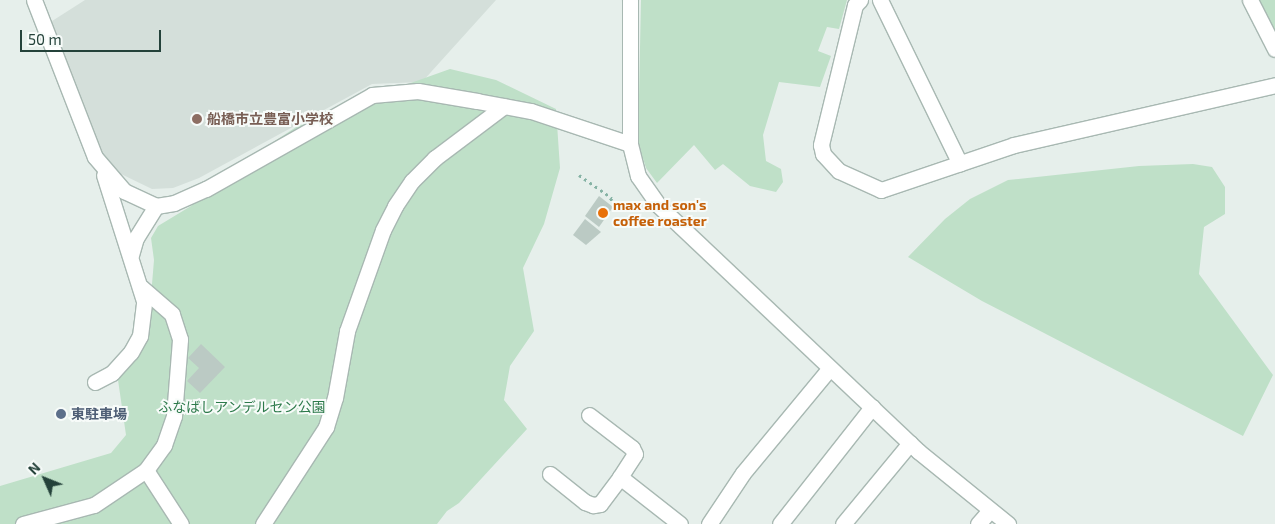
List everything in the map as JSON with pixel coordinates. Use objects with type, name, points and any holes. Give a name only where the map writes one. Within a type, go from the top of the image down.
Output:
[{"type":"street","points":[[34,0],[102,169],[141,286],[144,301],[140,336],[115,370],[96,382]]},
{"type":"street","points":[[630,0],[630,144],[638,176],[658,205],[910,443],[1008,524]]},
{"type":"street","points":[[860,0],[855,5],[822,145],[823,154],[839,171],[881,190],[1014,145],[1275,85]]},
{"type":"street","points":[[880,0],[960,164]]},
{"type":"street","points":[[1250,0],[1275,49]]},
{"type":"street","points":[[102,169],[129,195],[156,206],[174,203],[206,189],[372,95],[418,91],[531,111],[630,144]]},
{"type":"street","points":[[263,524],[289,480],[309,455],[326,427],[337,389],[347,331],[383,230],[395,206],[412,182],[435,158],[504,106]]},
{"type":"street","points":[[131,255],[136,238],[156,206]]},
{"type":"street","points":[[23,524],[94,505],[146,470],[170,432],[177,390],[180,339],[172,314],[141,286]]},
{"type":"street","points":[[709,524],[743,473],[830,368]]},
{"type":"street","points":[[780,524],[872,407]]},
{"type":"street","points":[[550,474],[585,502],[593,505],[600,504],[620,477],[635,454],[632,448],[589,416]]},
{"type":"street","points":[[843,524],[910,443]]},
{"type":"street","points":[[146,470],[181,524]]},
{"type":"street","points":[[620,477],[680,524]]},
{"type":"street","points":[[978,524],[990,510]]},
{"type":"path","points":[[579,175],[612,198],[608,203]]},
{"type":"shaded area","name":"船橋市立豊富小学校","points":[[85,0],[496,0],[422,82],[372,84],[199,178],[173,188],[152,189],[119,173],[103,155],[49,23]]},
{"type":"green space","points":[[641,0],[847,0],[839,29],[827,27],[818,51],[831,56],[820,87],[779,82],[763,135],[766,161],[781,169],[783,182],[776,192],[750,186],[723,164],[715,170],[694,145],[657,183],[646,168],[638,143]]},
{"type":"green space","points":[[1257,0],[1275,0],[1275,35]]},
{"type":"green space","name":"ふなばしアンデルセン公園","points":[[450,69],[496,80],[556,109],[560,168],[544,224],[523,268],[534,331],[510,366],[504,400],[527,429],[459,503],[447,511],[437,524],[0,524],[0,486],[111,453],[126,435],[118,380],[135,358],[149,320],[154,260],[151,238],[158,226],[191,206],[261,150],[307,120]]},
{"type":"green space","points":[[1193,164],[1212,167],[1225,187],[1225,214],[1204,227],[1199,274],[1273,375],[1243,436],[982,301],[908,257],[945,219],[970,199],[1008,180],[1139,166]]},
{"type":"building","points":[[599,196],[613,207],[599,227],[585,216]]},
{"type":"building","points":[[585,219],[601,232],[586,245],[573,235]]},
{"type":"building","points":[[201,344],[225,367],[200,393],[187,381],[199,368],[188,358]]},
{"type":"place","name":"船橋市立豊富小学校","points":[[197,119]]},
{"type":"place","name":"max and son's coffee roaster","points":[[603,213]]},
{"type":"place","name":"東駐車場","points":[[61,414]]}]
